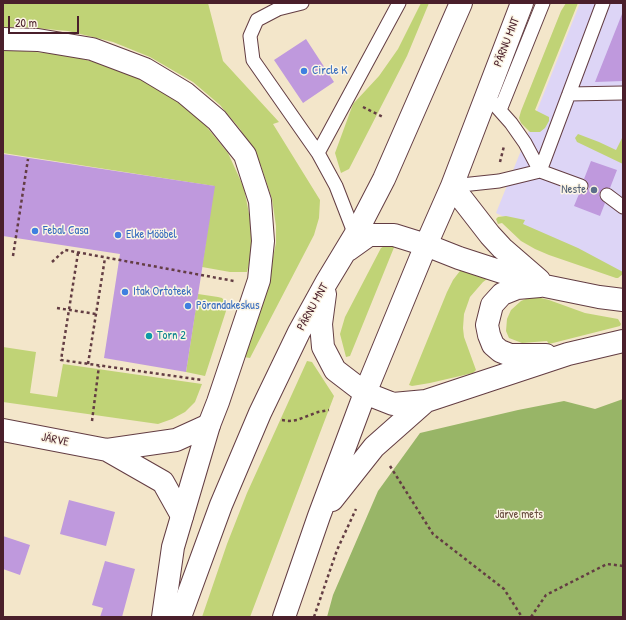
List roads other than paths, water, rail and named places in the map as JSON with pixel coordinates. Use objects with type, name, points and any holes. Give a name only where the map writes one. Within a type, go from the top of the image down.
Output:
[{"type":"main road","name":"PÄRNU MNT","points":[[180,617],[221,504],[260,413],[299,332],[350,243],[384,179],[461,3]]},
{"type":"main road","name":"PÄRNU MNT","points":[[284,617],[319,516],[365,393],[452,186],[493,103],[522,3]]},
{"type":"main road","points":[[3,39],[38,40],[92,49],[145,69],[185,93],[217,120],[245,155],[260,201],[263,241],[259,280],[209,425],[173,547],[163,617]]},
{"type":"main road","points":[[452,186],[502,248],[545,286]]},
{"type":"main road","points":[[350,243],[369,235],[394,235],[545,286],[599,297],[623,300]]},
{"type":"main road","points":[[326,283],[322,324],[323,347],[335,370],[365,393],[393,404],[426,401],[568,354],[623,341]]},
{"type":"main road","points":[[545,286],[518,288],[502,294],[492,305],[489,314],[487,325],[489,335],[493,344],[500,351],[510,355],[568,354]]},
{"type":"main road","points":[[319,516],[374,447],[426,401]]},
{"type":"main road","name":"JÄRVE","points":[[107,450],[176,440],[209,425]]},
{"type":"main road","name":"JÄRVE","points":[[3,430],[107,450],[163,482],[182,516]]},
{"type":"lane","points":[[302,3],[278,9],[257,20],[250,36],[253,60],[318,153],[336,186],[350,243]]},
{"type":"lane","points":[[318,153],[399,3]]},
{"type":"lane","points":[[540,171],[525,143],[511,123],[493,103],[543,3]]},
{"type":"lane","points":[[540,171],[603,3]]},
{"type":"lane","points":[[569,94],[623,93]]},
{"type":"lane","points":[[452,186],[499,181],[540,171],[582,186]]},
{"type":"lane","points":[[607,195],[623,207]]},
{"type":"place","name":"Circle K","points":[[304,71]]},
{"type":"place","name":"Neste","points":[[594,190]]},
{"type":"place","name":"Febal Casa","points":[[35,231]]},
{"type":"place","name":"Elke Mööbel","points":[[118,235]]},
{"type":"place","name":"Itak Ortoteek","points":[[125,292]]},
{"type":"place","name":"Põrandakeskus","points":[[188,306]]},
{"type":"place","name":"Torn 2","points":[[149,336]]},
{"type":"park label","name":"Järve mets","points":[[519,515]]}]
